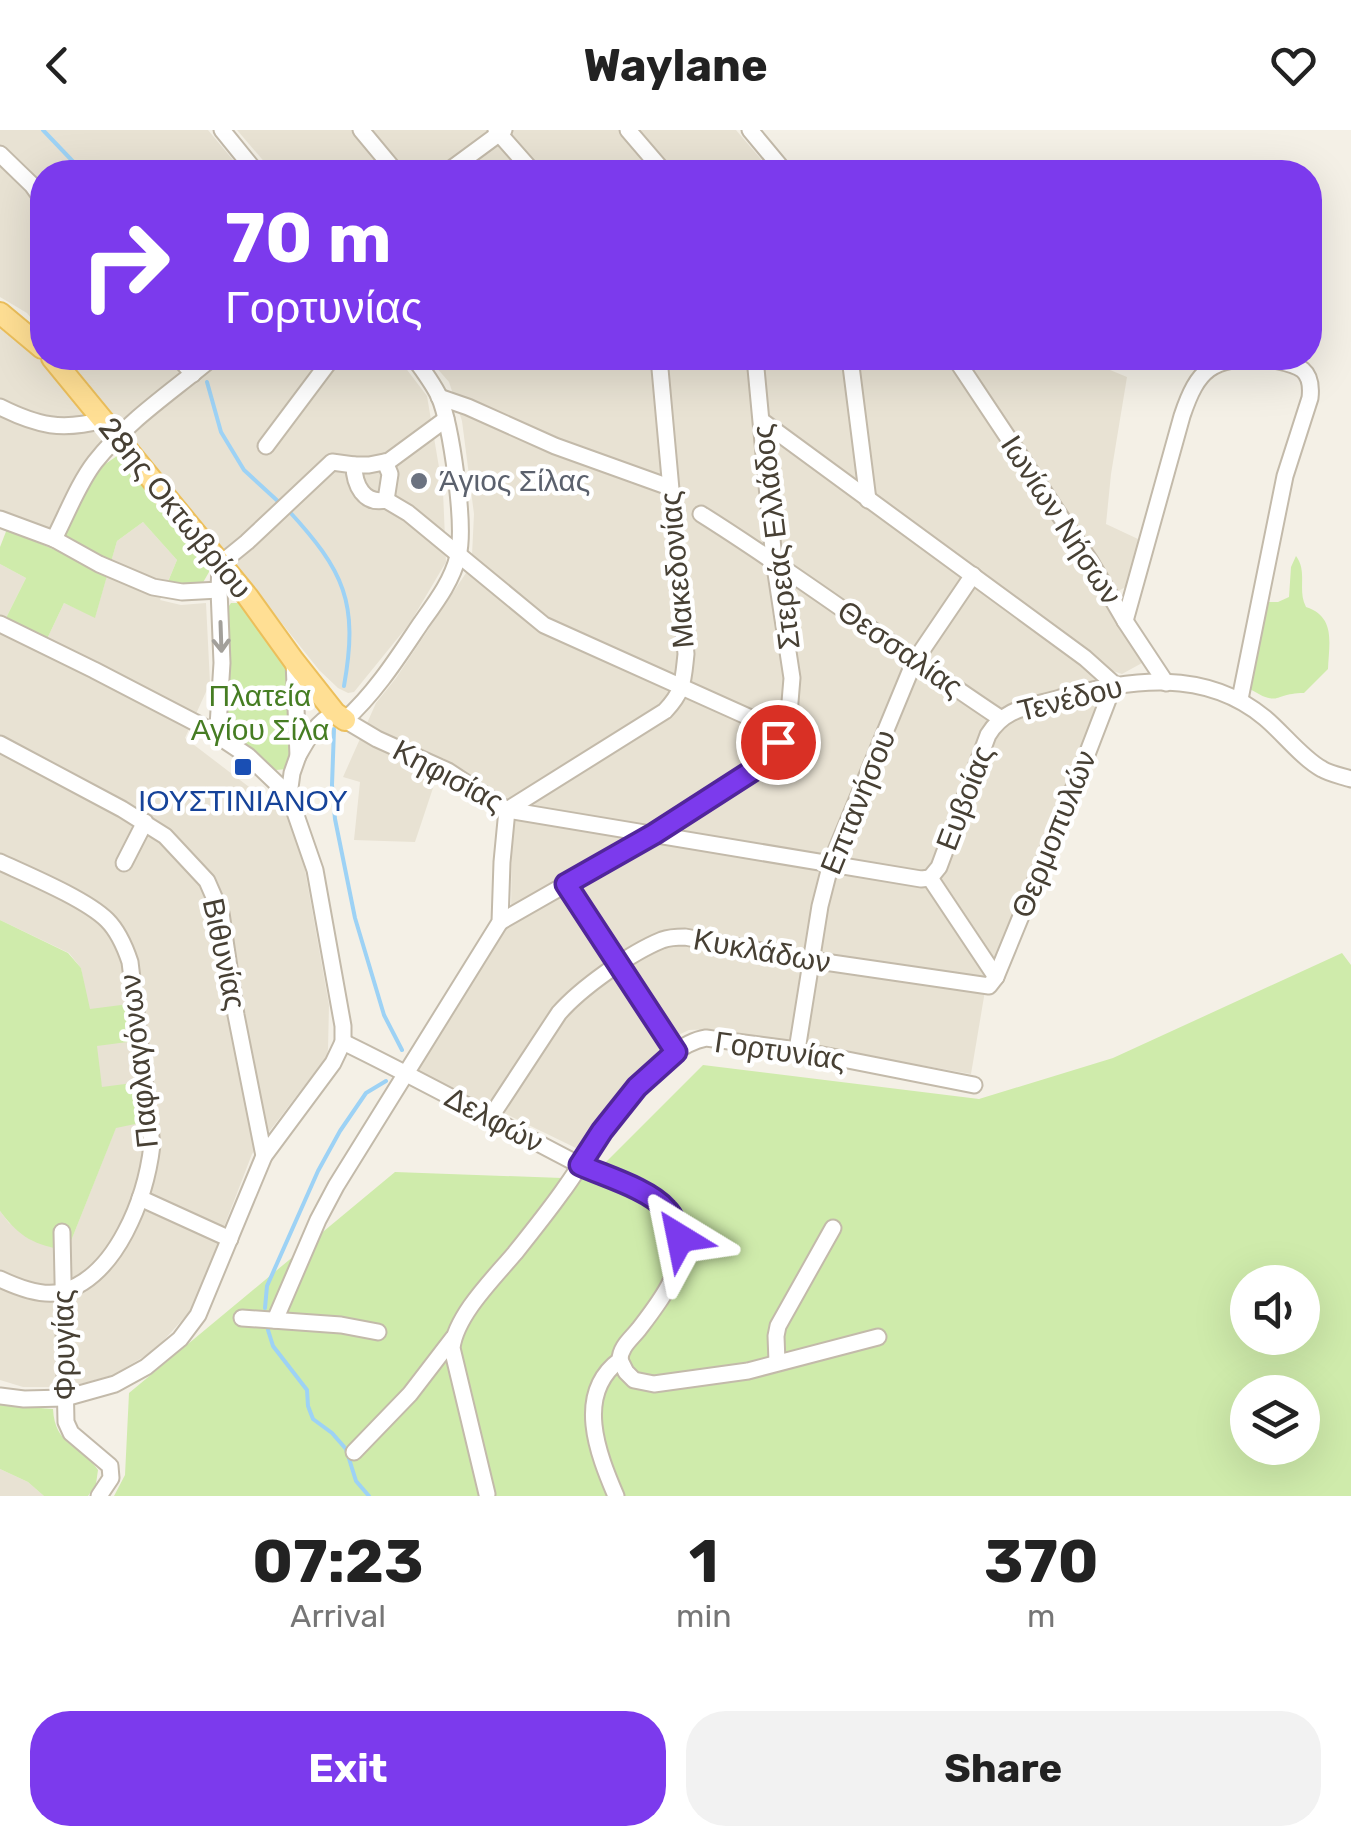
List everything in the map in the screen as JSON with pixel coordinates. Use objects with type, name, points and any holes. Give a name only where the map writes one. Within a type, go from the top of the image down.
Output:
[{"type":"main road","points":[[0,313],[30,338]]},
{"type":"main road","name":"28ης Οκτωβρίου","points":[[62,370],[248,597],[294,661]]},
{"type":"main road","name":"Κηφισίας","points":[[294,661],[340,716]]},
{"type":"street","points":[[222,130],[246,160]]},
{"type":"street","points":[[361,130],[386,160]]},
{"type":"street","points":[[628,130],[654,160]]},
{"type":"street","points":[[750,130],[774,160]]},
{"type":"street","points":[[463,160],[500,131],[523,160]]},
{"type":"street","points":[[0,178],[5,158]]},
{"type":"street","points":[[5,158],[30,186]]},
{"type":"street","points":[[189,370],[193,374]]},
{"type":"street","points":[[54,539],[93,466],[130,426],[198,370]]},
{"type":"street","points":[[266,446],[323,370]]},
{"type":"street","points":[[0,1396],[64,1398],[100,1389],[146,1367],[180,1339],[198,1315],[264,1156],[333,1063],[342,1042],[338,990],[315,870],[289,795],[298,756],[313,730],[324,719],[340,716],[373,692],[446,587],[459,554],[459,506],[446,419],[439,397],[422,370]]},
{"type":"street","name":"Μακεδονίας","points":[[507,810],[666,711],[683,686],[686,654],[681,583],[660,370]]},
{"type":"street","name":"Στερεάς Ελλάδος","points":[[500,922],[654,834],[752,771],[771,752],[782,732],[789,714],[792,678],[774,560],[756,370]]},
{"type":"street","points":[[852,370],[868,500]]},
{"type":"street","name":"Ιωνίων Νήσων","points":[[963,370],[1166,683]]},
{"type":"street","points":[[1125,621],[1186,403],[1208,370]]},
{"type":"street","points":[[1240,699],[1285,476],[1312,388],[1304,370]]},
{"type":"street","points":[[439,397],[669,487]]},
{"type":"street","points":[[0,407],[40,424],[58,427],[103,420]]},
{"type":"street","points":[[223,737],[218,726],[222,662],[220,564],[328,464],[385,462],[446,419]]},
{"type":"street","points":[[762,421],[1085,658],[1114,684]]},
{"type":"street","points":[[385,462],[390,474],[386,500]]},
{"type":"street","points":[[354,465],[355,480],[363,495],[376,501],[386,500],[434,532],[544,624],[782,732]]},
{"type":"street","name":"Θεσσαλίας","points":[[701,514],[774,560],[914,662],[1000,718]]},
{"type":"street","points":[[0,519],[54,539],[153,587],[182,592],[219,590]]},
{"type":"street","name":"Επτανήσου","points":[[797,1050],[831,863],[914,662],[973,575]]},
{"type":"street","points":[[0,624],[223,737],[289,795]]},
{"type":"street","points":[[294,661],[298,756]]},
{"type":"street","name":"Τενέδου","points":[[1000,718],[1114,684],[1205,687],[1240,699],[1322,770],[1351,779]]},
{"type":"street","name":"Θερμοπυλών","points":[[994,980],[1114,684]]},
{"type":"street","name":"Κηφισίας","points":[[340,716],[377,739],[448,771],[507,810],[930,878]]},
{"type":"street","name":"Ευβοίας","points":[[930,878],[939,866],[988,736],[1000,718]]},
{"type":"street","name":"Βιθυνίας","points":[[0,744],[145,822],[166,836],[207,880],[221,912],[264,1156]]},
{"type":"street","points":[[274,1320],[326,1204],[500,922],[507,810]]},
{"type":"street","points":[[124,864],[145,822]]},
{"type":"street","name":"Παφλαγόνων","points":[[0,862],[109,921],[130,962],[152,1145],[150,1167],[114,1252],[87,1278],[63,1292]]},
{"type":"street","points":[[930,878],[994,980]]},
{"type":"street","points":[[566,884],[676,1052]]},
{"type":"street","name":"Κυκλάδων","points":[[490,1118],[558,1013],[572,998],[664,939],[686,937],[989,986],[994,980]]},
{"type":"street","name":"Γορτυνίας","points":[[354,1452],[410,1394],[454,1338],[480,1294],[544,1217],[637,1087],[676,1052],[706,1038],[797,1050],[974,1085]]},
{"type":"street","name":"Δελφών","points":[[342,1042],[580,1165],[649,1196],[666,1207],[676,1223],[680,1256],[674,1274],[622,1349],[620,1360],[610,1368],[592,1409],[600,1453],[616,1496]]},
{"type":"street","points":[[140,1198],[230,1239]]},
{"type":"street","points":[[778,1362],[778,1326],[833,1228]]},
{"type":"street","name":"Φρυγίας","points":[[62,1232],[64,1398],[68,1428],[110,1466],[111,1478],[99,1496]]},
{"type":"street","points":[[0,1279],[28,1290],[63,1292]]},
{"type":"street","points":[[242,1318],[341,1325],[378,1332]]},
{"type":"street","points":[[620,1360],[634,1380],[654,1384],[748,1371],[878,1337]]},
{"type":"street","points":[[454,1338],[452,1348],[487,1494]]},
{"type":"shaded area","points":[[0,130],[208,130],[233,160],[30,160],[30,317],[0,297]]},
{"type":"shaded area","points":[[237,130],[736,130],[762,160],[263,160]]},
{"type":"shaded area","points":[[0,321],[30,341],[30,370],[54,370],[113,440],[53,534],[0,515]]},
{"type":"shaded area","points":[[74,370],[407,370],[427,396],[443,491],[446,562],[410,623],[354,692],[338,688],[319,670]]},
{"type":"shaded area","points":[[438,370],[1110,370],[1127,377],[1106,524],[1138,539],[1130,585],[1104,598],[1142,663],[1122,674],[1113,671],[987,979],[971,1074],[713,1029],[689,1030],[674,1037],[580,1150],[415,1070],[511,921],[512,805],[443,758],[415,842],[354,840],[360,782],[343,777],[376,703],[466,573],[472,555],[474,514],[462,421],[449,382]]},
{"type":"shaded area","points":[[143,522],[177,560],[160,600],[181,605],[206,603],[210,683],[185,738],[297,825],[329,1005],[328,1049],[327,1056],[252,1154],[193,1308],[155,1350],[113,1375],[69,1387],[23,1387],[0,1380],[0,1211],[9,1223],[67,1251],[116,1127],[145,1122],[140,1082],[102,1088],[81,968],[69,953],[0,920],[0,564],[26,578],[5,620],[47,639],[64,603],[95,617],[117,541]]},
{"type":"shaded area","points":[[0,1469],[28,1482],[44,1496],[0,1496]]},
{"type":"green space","points":[[120,454],[210,560],[201,586],[167,584],[177,560],[143,522],[117,541],[95,618],[64,603],[47,639],[5,620],[26,578],[0,564],[0,547],[7,529],[55,550],[95,471]]},
{"type":"green space","points":[[1296,556],[1306,607],[1322,617],[1329,632],[1328,669],[1304,693],[1272,699],[1247,687],[1265,602],[1289,597],[1291,567]]},
{"type":"green space","name":"Πλατεία Αγίου Σίλα","points":[[231,603],[241,603],[279,650],[288,676],[292,761],[287,769],[276,770],[250,750],[227,718],[230,653],[224,613]]},
{"type":"green space","points":[[0,920],[68,953],[81,968],[90,1009],[129,1004],[135,1041],[97,1046],[102,1087],[140,1082],[145,1122],[116,1128],[67,1251],[29,1239],[0,1211]]},
{"type":"green space","points":[[1342,953],[1351,965],[1351,1496],[114,1496],[125,1475],[129,1393],[395,1172],[589,1179],[703,1065],[979,1099],[1113,1058]]},
{"type":"green space","points":[[0,1405],[53,1409],[58,1431],[98,1470],[96,1484],[88,1496],[44,1496],[28,1482],[0,1469]]},
{"type":"waterway","points":[[43,130],[72,160]]},
{"type":"waterway","points":[[207,382],[221,432],[244,470],[281,504]]},
{"type":"waterway","points":[[288,510],[322,551],[343,589],[349,632],[344,686]]},
{"type":"waterway","points":[[334,729],[335,819],[355,918],[384,1015],[402,1050]]},
{"type":"waterway","points":[[265,1308],[267,1286],[318,1171],[366,1093],[386,1081]]},
{"type":"waterway","points":[[268,1330],[273,1346],[307,1390],[313,1419],[346,1449],[356,1481],[369,1496]]},
{"type":"place","name":"Άγιος Σίλας","points":[[419,481]]},
{"type":"place","name":"ΙΟΥΣΤΙΝΙΑΝΟΥ","points":[[243,767]]},
{"type":"route","points":[[680,1238],[666,1207],[580,1165],[637,1087],[676,1052],[566,884],[752,771],[778,742]]}]
